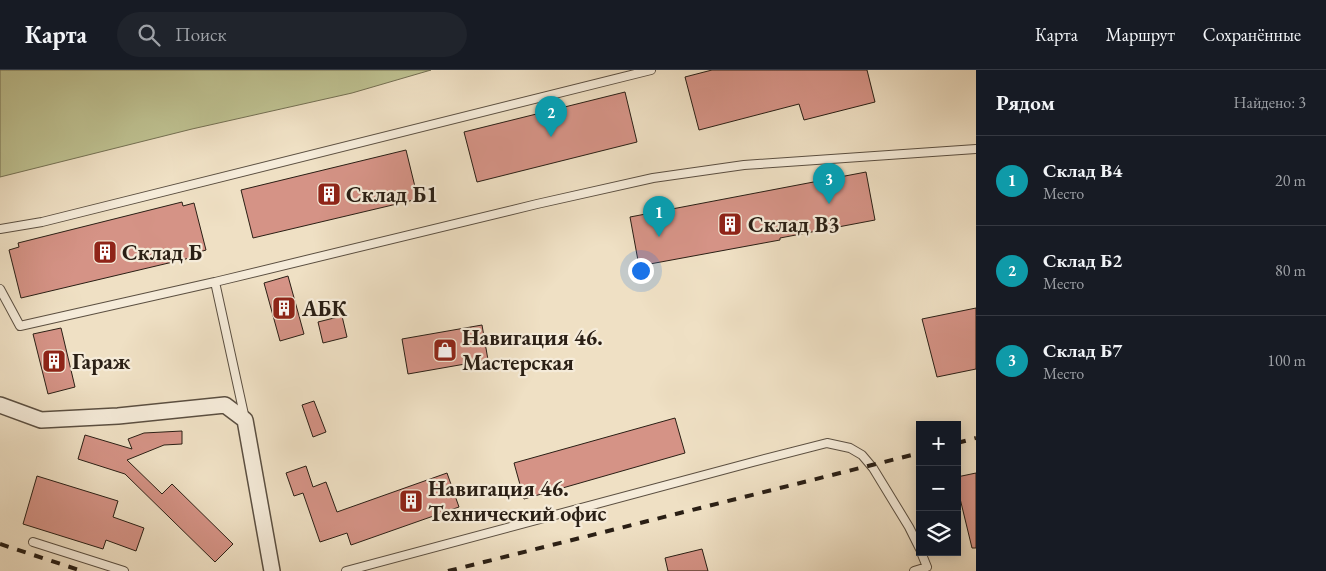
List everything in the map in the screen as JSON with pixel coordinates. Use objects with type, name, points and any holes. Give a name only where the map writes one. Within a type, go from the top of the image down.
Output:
[{"type":"street","points":[[0,405],[41,420],[118,416],[225,405],[245,420],[272,571]]},
{"type":"lane","points":[[0,229],[42,222],[650,70]]},
{"type":"lane","points":[[0,289],[20,326],[215,282],[652,178],[744,165],[976,149]]},
{"type":"lane","points":[[215,282],[245,420]]},
{"type":"lane","points":[[346,571],[827,443],[850,448],[862,455],[873,468],[909,527],[916,542]]},
{"type":"lane","points":[[33,542],[124,571]]},
{"type":"lane","points":[[914,571],[926,567],[922,556]]},
{"type":"green space","points":[[0,70],[431,70],[352,93],[192,129],[0,177]]},
{"type":"building","points":[[712,70],[867,70],[875,102],[804,120],[799,104],[699,130],[685,77]]},
{"type":"building","points":[[625,92],[637,142],[477,182],[464,132]]},
{"type":"building","name":"Склад Б1","points":[[406,150],[418,199],[253,238],[241,190]]},
{"type":"building","points":[[866,172],[875,220],[639,266],[630,217]]},
{"type":"building","name":"Склад Б","points":[[182,202],[183,206],[194,203],[206,250],[193,254],[194,257],[21,298],[9,250],[19,247],[18,243]]},
{"type":"building","name":"АБК","points":[[288,276],[304,334],[280,341],[264,283]]},
{"type":"building","points":[[976,308],[976,369],[937,377],[922,319]]},
{"type":"building","points":[[342,316],[347,337],[323,343],[318,322]]},
{"type":"building","name":"Навигация 46. Мастерская","points":[[482,325],[488,360],[408,374],[402,339]]},
{"type":"building","name":"Гараж","points":[[61,328],[75,387],[48,394],[33,334]]},
{"type":"building","points":[[314,401],[326,432],[313,437],[302,405]]},
{"type":"building","points":[[675,418],[685,453],[524,499],[514,463]]},
{"type":"building","points":[[182,431],[182,444],[164,445],[127,460],[162,494],[172,484],[233,544],[215,562],[125,474],[78,459],[85,435],[132,449],[128,439],[144,433]]},
{"type":"building","name":"Навигация 46. Технический офис","points":[[306,466],[313,487],[326,482],[337,512],[447,473],[459,507],[351,545],[347,533],[320,542],[303,493],[294,496],[286,473]]},
{"type":"building","points":[[976,473],[976,548],[972,548],[961,503],[961,476]]},
{"type":"building","points":[[37,476],[118,501],[113,517],[144,528],[136,551],[106,540],[103,549],[23,524]]},
{"type":"building","points":[[702,549],[708,571],[668,571],[665,558]]},
{"type":"railway","points":[[961,442],[976,438]]},
{"type":"railway","points":[[448,571],[916,454]]},
{"type":"railway","points":[[0,544],[82,571]]},
{"type":"place","name":"Склад Б2","points":[[551,137]]},
{"type":"place","name":"Склад Б1","points":[[329,194]]},
{"type":"place","name":"Склад Б7","points":[[829,204]]},
{"type":"place","name":"Склад В3","points":[[730,224]]},
{"type":"place","name":"Склад В4","points":[[659,237]]},
{"type":"place","name":"Склад Б","points":[[105,252]]},
{"type":"place","name":"АБК","points":[[284,308]]},
{"type":"place","name":"Навигация 46. Мастерская","points":[[445,350]]},
{"type":"place","name":"Гараж","points":[[54,361]]},
{"type":"place","name":"Навигация 46. Технический офис","points":[[411,501]]}]
